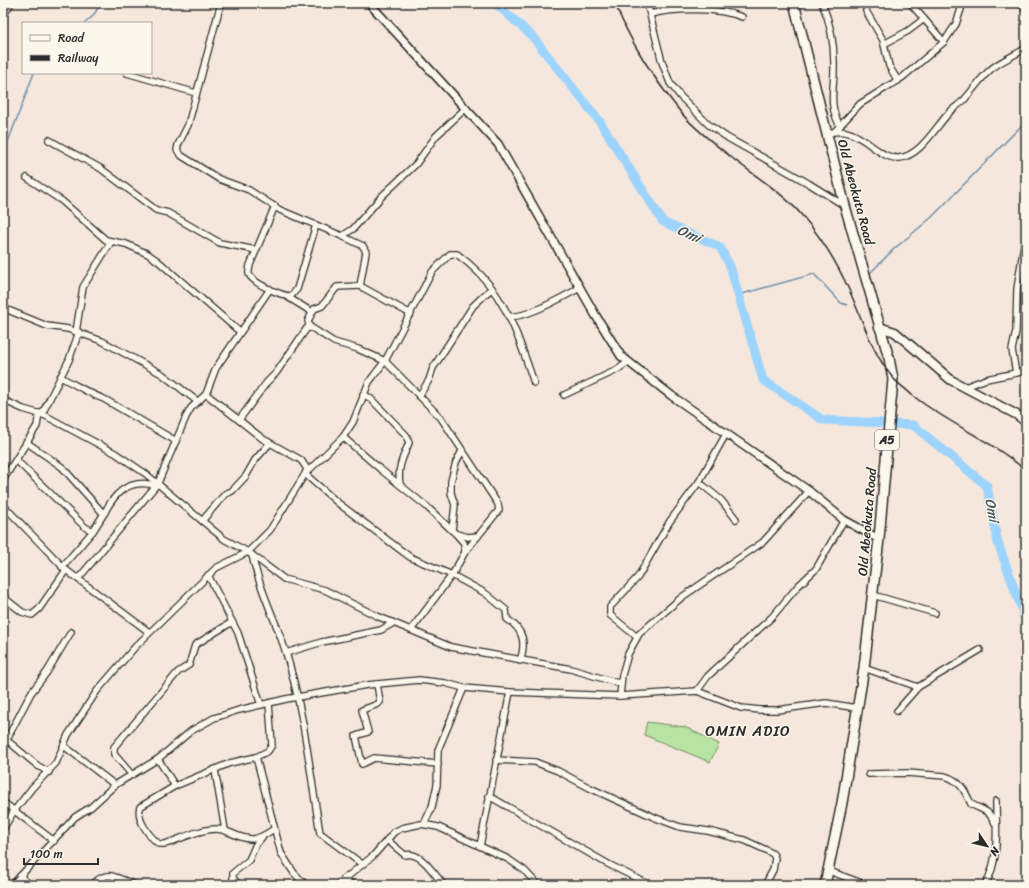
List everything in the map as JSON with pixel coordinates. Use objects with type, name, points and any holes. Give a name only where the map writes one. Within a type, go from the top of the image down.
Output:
[{"type":"highway","name":"Old Abeokuta Road","points":[[794,3],[831,133],[845,206],[893,379],[879,539],[864,668],[829,871],[825,885]]},
{"type":"main road","points":[[879,327],[894,332],[943,375],[1017,415],[1026,422]]},
{"type":"street","points":[[3,16],[10,3]]},
{"type":"street","points":[[221,3],[188,125],[177,150],[182,156],[219,179],[249,190],[275,206],[342,236],[365,249],[360,286]]},
{"type":"street","points":[[369,3],[498,144],[613,344],[628,362],[660,388],[809,491],[844,520],[879,539]]},
{"type":"street","points":[[647,3],[662,62],[670,83],[696,113],[728,138],[808,183],[845,206]]},
{"type":"street","points":[[822,3],[830,25],[833,46],[834,84],[831,104],[840,126]]},
{"type":"street","points":[[910,3],[944,42]]},
{"type":"street","points":[[831,133],[840,126],[860,104],[898,81],[944,42],[956,24],[963,3]]},
{"type":"street","points":[[1020,3],[1026,9]]},
{"type":"street","points":[[650,14],[669,10],[722,12],[742,17]]},
{"type":"street","points":[[866,11],[884,44],[890,66],[898,81]]},
{"type":"street","points":[[884,44],[908,31],[924,19]]},
{"type":"street","points":[[831,133],[851,134],[892,157],[900,158],[906,156],[928,139],[948,114],[962,102],[990,70],[1026,48]]},
{"type":"street","points":[[130,74],[196,93]]},
{"type":"street","points":[[342,236],[353,228],[382,196],[416,164],[436,136],[466,108]]},
{"type":"street","points":[[49,140],[100,168],[156,210],[168,214],[210,238],[230,245],[256,250]]},
{"type":"street","points":[[27,178],[62,201],[98,233],[111,242],[118,242],[133,248],[158,261],[240,332]]},
{"type":"street","points":[[275,206],[250,265],[249,274],[253,279],[276,293],[286,296],[312,312]]},
{"type":"street","points":[[286,296],[291,296],[297,289],[316,225]]},
{"type":"street","points":[[3,480],[37,426],[40,413],[69,360],[78,332],[83,287],[111,242]]},
{"type":"street","points":[[1016,373],[1012,350],[1016,331],[1017,289],[1024,245]]},
{"type":"street","points":[[305,474],[343,437],[356,416],[363,394],[369,382],[385,362],[432,272],[450,254],[457,254],[479,273],[492,288],[509,316],[534,383]]},
{"type":"street","points":[[411,314],[360,286],[337,287],[322,306],[315,308],[308,321],[310,328],[334,342],[358,349],[385,362],[441,418],[498,504],[499,510],[465,552],[452,575],[411,630]]},
{"type":"street","points":[[419,396],[429,380],[433,368],[473,306],[492,288]]},
{"type":"street","points":[[509,316],[519,316],[580,288]]},
{"type":"street","points":[[78,579],[157,484],[186,417],[197,402],[206,394],[216,368],[270,289]]},
{"type":"street","points":[[3,308],[47,326],[78,332],[102,342],[162,374],[197,402]]},
{"type":"street","points":[[239,420],[267,382],[276,373],[305,330],[310,328]]},
{"type":"street","points":[[564,395],[617,370],[628,362]]},
{"type":"street","points":[[966,387],[986,379],[1026,371]]},
{"type":"street","points":[[60,377],[87,390],[93,395],[104,399],[176,441]]},
{"type":"street","points":[[3,829],[14,811],[32,788],[56,763],[68,735],[97,691],[149,632],[208,575],[219,566],[250,553],[276,522],[305,474],[307,469],[301,460],[270,443],[206,394]]},
{"type":"street","points":[[363,394],[370,398],[390,417],[406,435],[409,443],[401,458],[399,470],[400,484]]},
{"type":"street","points":[[3,400],[23,410],[40,413],[91,439],[157,484],[224,539],[250,553],[284,579],[325,590],[393,623],[451,646],[520,661],[571,669],[621,684]]},
{"type":"street","points":[[637,637],[610,615],[610,607],[638,577],[670,521],[699,482],[726,434]]},
{"type":"street","points":[[343,437],[400,484],[454,532],[464,543],[465,552]]},
{"type":"street","points":[[26,442],[62,467],[99,509],[105,512]]},
{"type":"street","points":[[202,521],[225,494],[232,491],[246,476],[255,460],[270,443]]},
{"type":"street","points":[[454,532],[455,505],[451,493],[451,481],[456,462],[462,451]]},
{"type":"street","points":[[16,460],[85,527],[93,531]]},
{"type":"street","points":[[305,474],[338,503],[410,557],[452,575],[485,593],[506,610],[507,619],[514,624],[523,637],[525,647],[520,661]]},
{"type":"street","points":[[699,482],[721,500],[736,519]]},
{"type":"street","points":[[3,597],[22,612],[32,615],[39,609],[64,569],[124,487],[140,483],[157,484]]},
{"type":"street","points":[[620,696],[621,684],[628,654],[637,637],[653,620],[682,597],[763,542],[809,491]]},
{"type":"street","points":[[3,505],[64,569],[149,632]]},
{"type":"street","points":[[697,691],[708,676],[766,622],[798,586],[816,569],[844,520]]},
{"type":"street","points":[[454,532],[468,537],[478,536]]},
{"type":"street","points":[[250,553],[259,583],[286,653],[304,730],[320,832],[327,840],[332,841],[362,864]]},
{"type":"street","points":[[208,575],[232,622],[247,658],[261,705]]},
{"type":"street","points":[[873,596],[935,614]]},
{"type":"street","points":[[132,775],[114,754],[114,747],[178,672],[189,664],[195,645],[232,622]]},
{"type":"street","points":[[286,653],[322,642],[381,630],[393,623]]},
{"type":"street","points":[[49,772],[38,766],[5,738],[31,693],[47,672],[71,632]]},
{"type":"street","points":[[897,711],[918,687],[980,650]]},
{"type":"street","points":[[864,668],[918,687]]},
{"type":"street","points":[[12,885],[75,817],[91,807],[115,785],[158,759],[191,731],[214,718],[297,697],[377,684],[419,680],[445,683],[464,688],[510,692],[620,696],[697,691],[729,704],[747,709],[778,710],[826,703],[857,708]]},
{"type":"street","points":[[377,684],[380,702],[362,710],[368,732],[356,736],[362,764],[374,758],[438,764]]},
{"type":"street","points":[[424,824],[435,795],[438,750],[464,688]]},
{"type":"street","points":[[480,846],[510,692]]},
{"type":"street","points":[[262,837],[250,840],[225,830],[205,830],[165,844],[159,844],[146,830],[139,809],[175,786],[230,763],[256,757],[268,751],[272,747],[269,703]]},
{"type":"street","points":[[64,746],[115,785]]},
{"type":"street","points":[[256,757],[281,853],[294,873],[306,885]]},
{"type":"street","points":[[158,759],[175,786]]},
{"type":"street","points":[[496,760],[535,762],[558,771],[590,788],[656,818],[680,827],[708,831],[744,840],[766,850],[773,854],[775,858],[773,870],[765,885]]},
{"type":"street","points":[[215,770],[225,830]]},
{"type":"street","points":[[869,774],[907,772],[951,778],[966,791],[971,804],[984,809],[991,816],[996,825]]},
{"type":"street","points":[[490,796],[608,864],[650,885]]},
{"type":"street","points":[[985,885],[993,867],[996,801]]},
{"type":"street","points":[[3,802],[54,841]]},
{"type":"street","points":[[337,885],[373,856],[394,832],[402,828],[424,824],[438,827],[508,859],[524,870],[538,885]]},
{"type":"street","points":[[239,885],[233,878],[233,873],[249,860],[255,846],[262,837],[274,829]]},
{"type":"street","points":[[387,840],[405,854],[409,854],[423,861],[444,885]]},
{"type":"street","points":[[829,871],[867,885]]},
{"type":"street","points":[[92,885],[102,876],[109,875],[136,885]]},
{"type":"street","points":[[20,876],[30,885]]},
{"type":"street","points":[[344,878],[353,885]]},
{"type":"green space","points":[[647,722],[685,727],[719,744],[710,762],[644,735]]},
{"type":"waterway","points":[[86,22],[93,16],[101,3]]},
{"type":"waterway","name":"Omi","points":[[495,3],[532,36],[600,122],[663,222],[720,247],[730,266],[763,380],[823,420],[883,423]]},
{"type":"waterway","points":[[3,155],[34,74]]},
{"type":"waterway","points":[[870,273],[894,249],[932,217],[1026,121]]},
{"type":"waterway","points":[[738,295],[814,274],[841,303],[847,305]]},
{"type":"waterway","name":"Omi","points":[[893,424],[913,425],[987,486],[998,543],[1026,621]]},
{"type":"railway","points":[[615,3],[620,17],[643,59],[683,115],[714,144],[778,192],[797,209],[812,227],[835,263],[855,303],[868,336],[879,358],[893,378],[912,395],[940,415],[999,450],[1026,471]]},
{"type":"district","name":"OMIN ADIO","points":[[748,731]]}]
